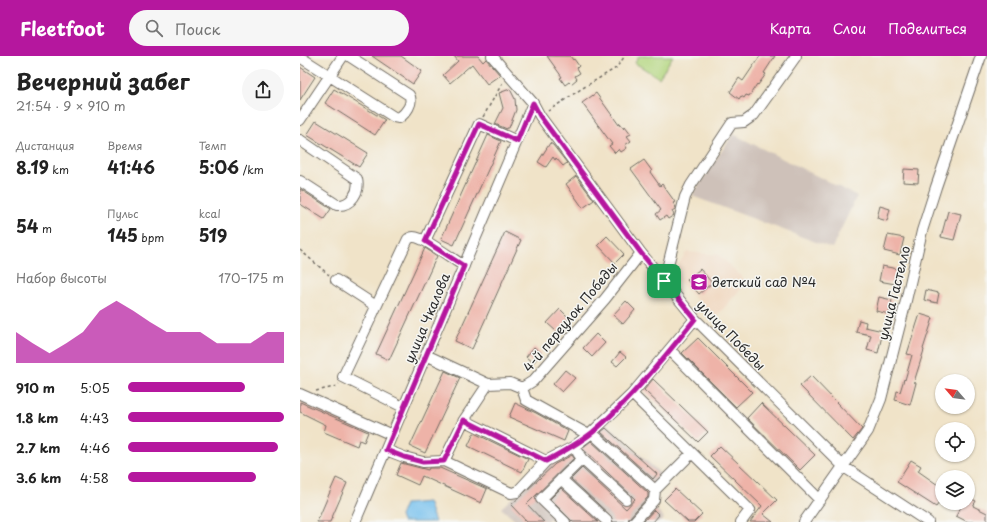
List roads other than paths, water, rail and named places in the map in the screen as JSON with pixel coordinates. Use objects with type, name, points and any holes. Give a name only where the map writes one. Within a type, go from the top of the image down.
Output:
[{"type":"street","points":[[300,120],[343,56]]},
{"type":"street","points":[[303,60],[394,117],[399,118],[404,115],[411,104],[409,95],[349,56]]},
{"type":"street","name":"улица Победы","points":[[492,56],[533,103],[540,116],[641,253],[695,319],[844,467],[928,522]]},
{"type":"street","points":[[664,281],[685,197],[691,185],[732,123],[744,122],[754,115],[796,56]]},
{"type":"street","name":"улица Гастелло","points":[[804,522],[868,431],[880,399],[905,305],[922,231],[981,56]]},
{"type":"street","name":"улица Чкалова","points":[[355,522],[533,103]]},
{"type":"street","points":[[425,241],[479,124],[517,141]]},
{"type":"street","points":[[300,140],[357,179],[359,186],[356,194],[350,202],[343,205],[337,205],[300,181]]},
{"type":"street","points":[[404,407],[343,377],[408,239],[416,237],[425,241],[464,266]]},
{"type":"street","name":"4-й переулок Победы","points":[[426,355],[488,384],[510,383],[522,388],[533,381],[605,299],[641,253]]},
{"type":"street","points":[[336,280],[376,306]]},
{"type":"street","points":[[386,450],[423,462],[444,461],[511,494],[517,492],[546,461],[573,447],[590,434],[632,394],[695,319]]},
{"type":"street","points":[[670,350],[820,500]]},
{"type":"street","points":[[444,461],[464,420],[488,384]]},
{"type":"street","points":[[522,388],[526,400],[590,434],[654,490]]},
{"type":"street","points":[[632,394],[750,510],[741,522]]},
{"type":"street","points":[[305,396],[392,435]]},
{"type":"street","points":[[464,420],[546,461]]},
{"type":"street","points":[[573,447],[582,459],[626,499]]},
{"type":"street","points":[[634,522],[654,500],[654,490],[692,453]]},
{"type":"street","points":[[565,522],[541,499],[582,459]]},
{"type":"street","points":[[561,479],[607,521]]},
{"type":"water","points":[[428,502],[435,522],[402,522],[400,516],[405,504]]},
{"type":"place","name":"детский сад №4","points":[[699,282]]}]
